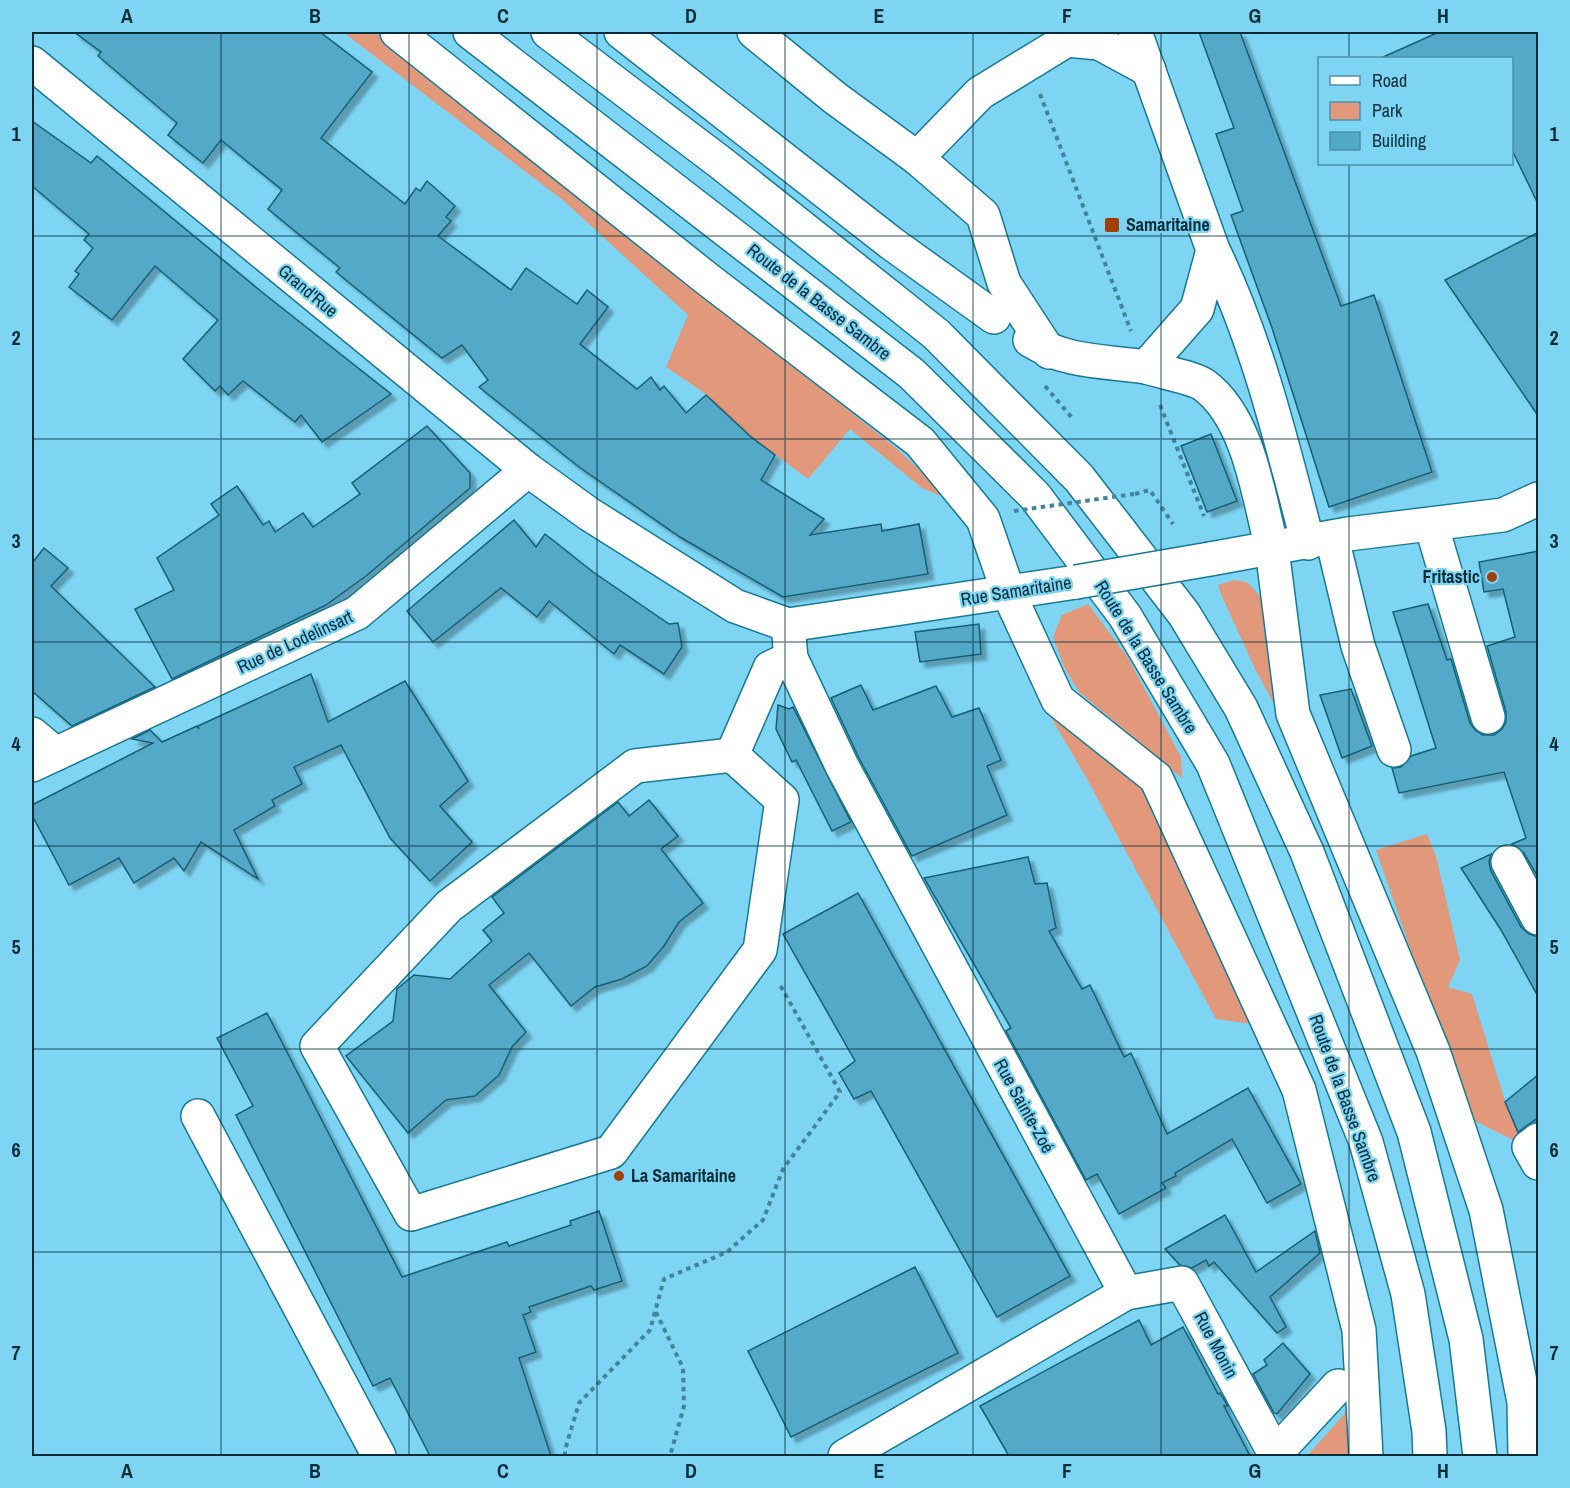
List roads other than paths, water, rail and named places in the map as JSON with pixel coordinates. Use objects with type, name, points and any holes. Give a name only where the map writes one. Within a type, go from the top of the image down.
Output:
[{"type":"main road","points":[[397,32],[716,285],[920,442],[983,519],[1009,594],[1058,700],[1156,778],[1299,1090],[1359,1329],[1366,1456]]},
{"type":"main road","name":"Route de la Basse Sambre","points":[[470,32],[912,374],[1035,496],[1125,616],[1213,764],[1366,1142],[1408,1294],[1429,1431],[1430,1456]]},
{"type":"main road","points":[[548,32],[721,163],[936,334],[1079,478],[1184,614],[1241,708],[1307,852],[1414,1132],[1466,1339],[1480,1456]]},
{"type":"main road","points":[[621,32],[891,243],[994,317],[1049,352],[1087,361],[1145,367],[1203,384],[1234,417],[1253,474],[1272,549],[1293,714],[1432,1051],[1486,1210],[1524,1401],[1525,1456]]},
{"type":"main road","points":[[1135,32],[1213,250],[1252,344],[1284,452],[1320,540],[1394,750]]},
{"type":"main road","points":[[917,158],[980,93],[1071,36],[1099,43],[1149,70]]},
{"type":"main road","points":[[765,40],[835,98],[917,158],[983,215],[1004,284],[1049,352]]},
{"type":"main road","name":"Grand'Rue","points":[[32,63],[528,470],[589,514]]},
{"type":"main road","points":[[1145,367],[1197,309],[1213,250]]},
{"type":"main road","name":"Rue de Lodelinsart","points":[[40,751],[357,613],[528,470]]},
{"type":"main road","name":"Rue Samaritaine","points":[[589,514],[735,606],[788,625],[1009,594],[1320,540],[1503,514],[1539,499]]},
{"type":"main road","points":[[1431,524],[1488,717]]},
{"type":"main road","name":"Rue Sainte-Zoé","points":[[788,625],[791,658],[842,766],[1126,1293]]},
{"type":"main road","points":[[732,755],[770,668],[791,658]]},
{"type":"main road","points":[[732,755],[782,800],[760,950],[611,1152],[411,1214],[317,1046],[449,906],[635,766],[732,755]]},
{"type":"main road","points":[[1508,862],[1539,918]]},
{"type":"main road","points":[[198,1116],[379,1456]]},
{"type":"main road","name":"Rue Monin","points":[[1126,1293],[1182,1283],[1274,1455]]},
{"type":"main road","points":[[845,1456],[1126,1293]]},
{"type":"main road","points":[[1274,1455],[1338,1386]]},
{"type":"place","name":"Samaritaine","points":[[1112,225]]},
{"type":"place","name":"Fritastic","points":[[1492,577]]},
{"type":"place","name":"La Samaritaine","points":[[619,1176]]}]
